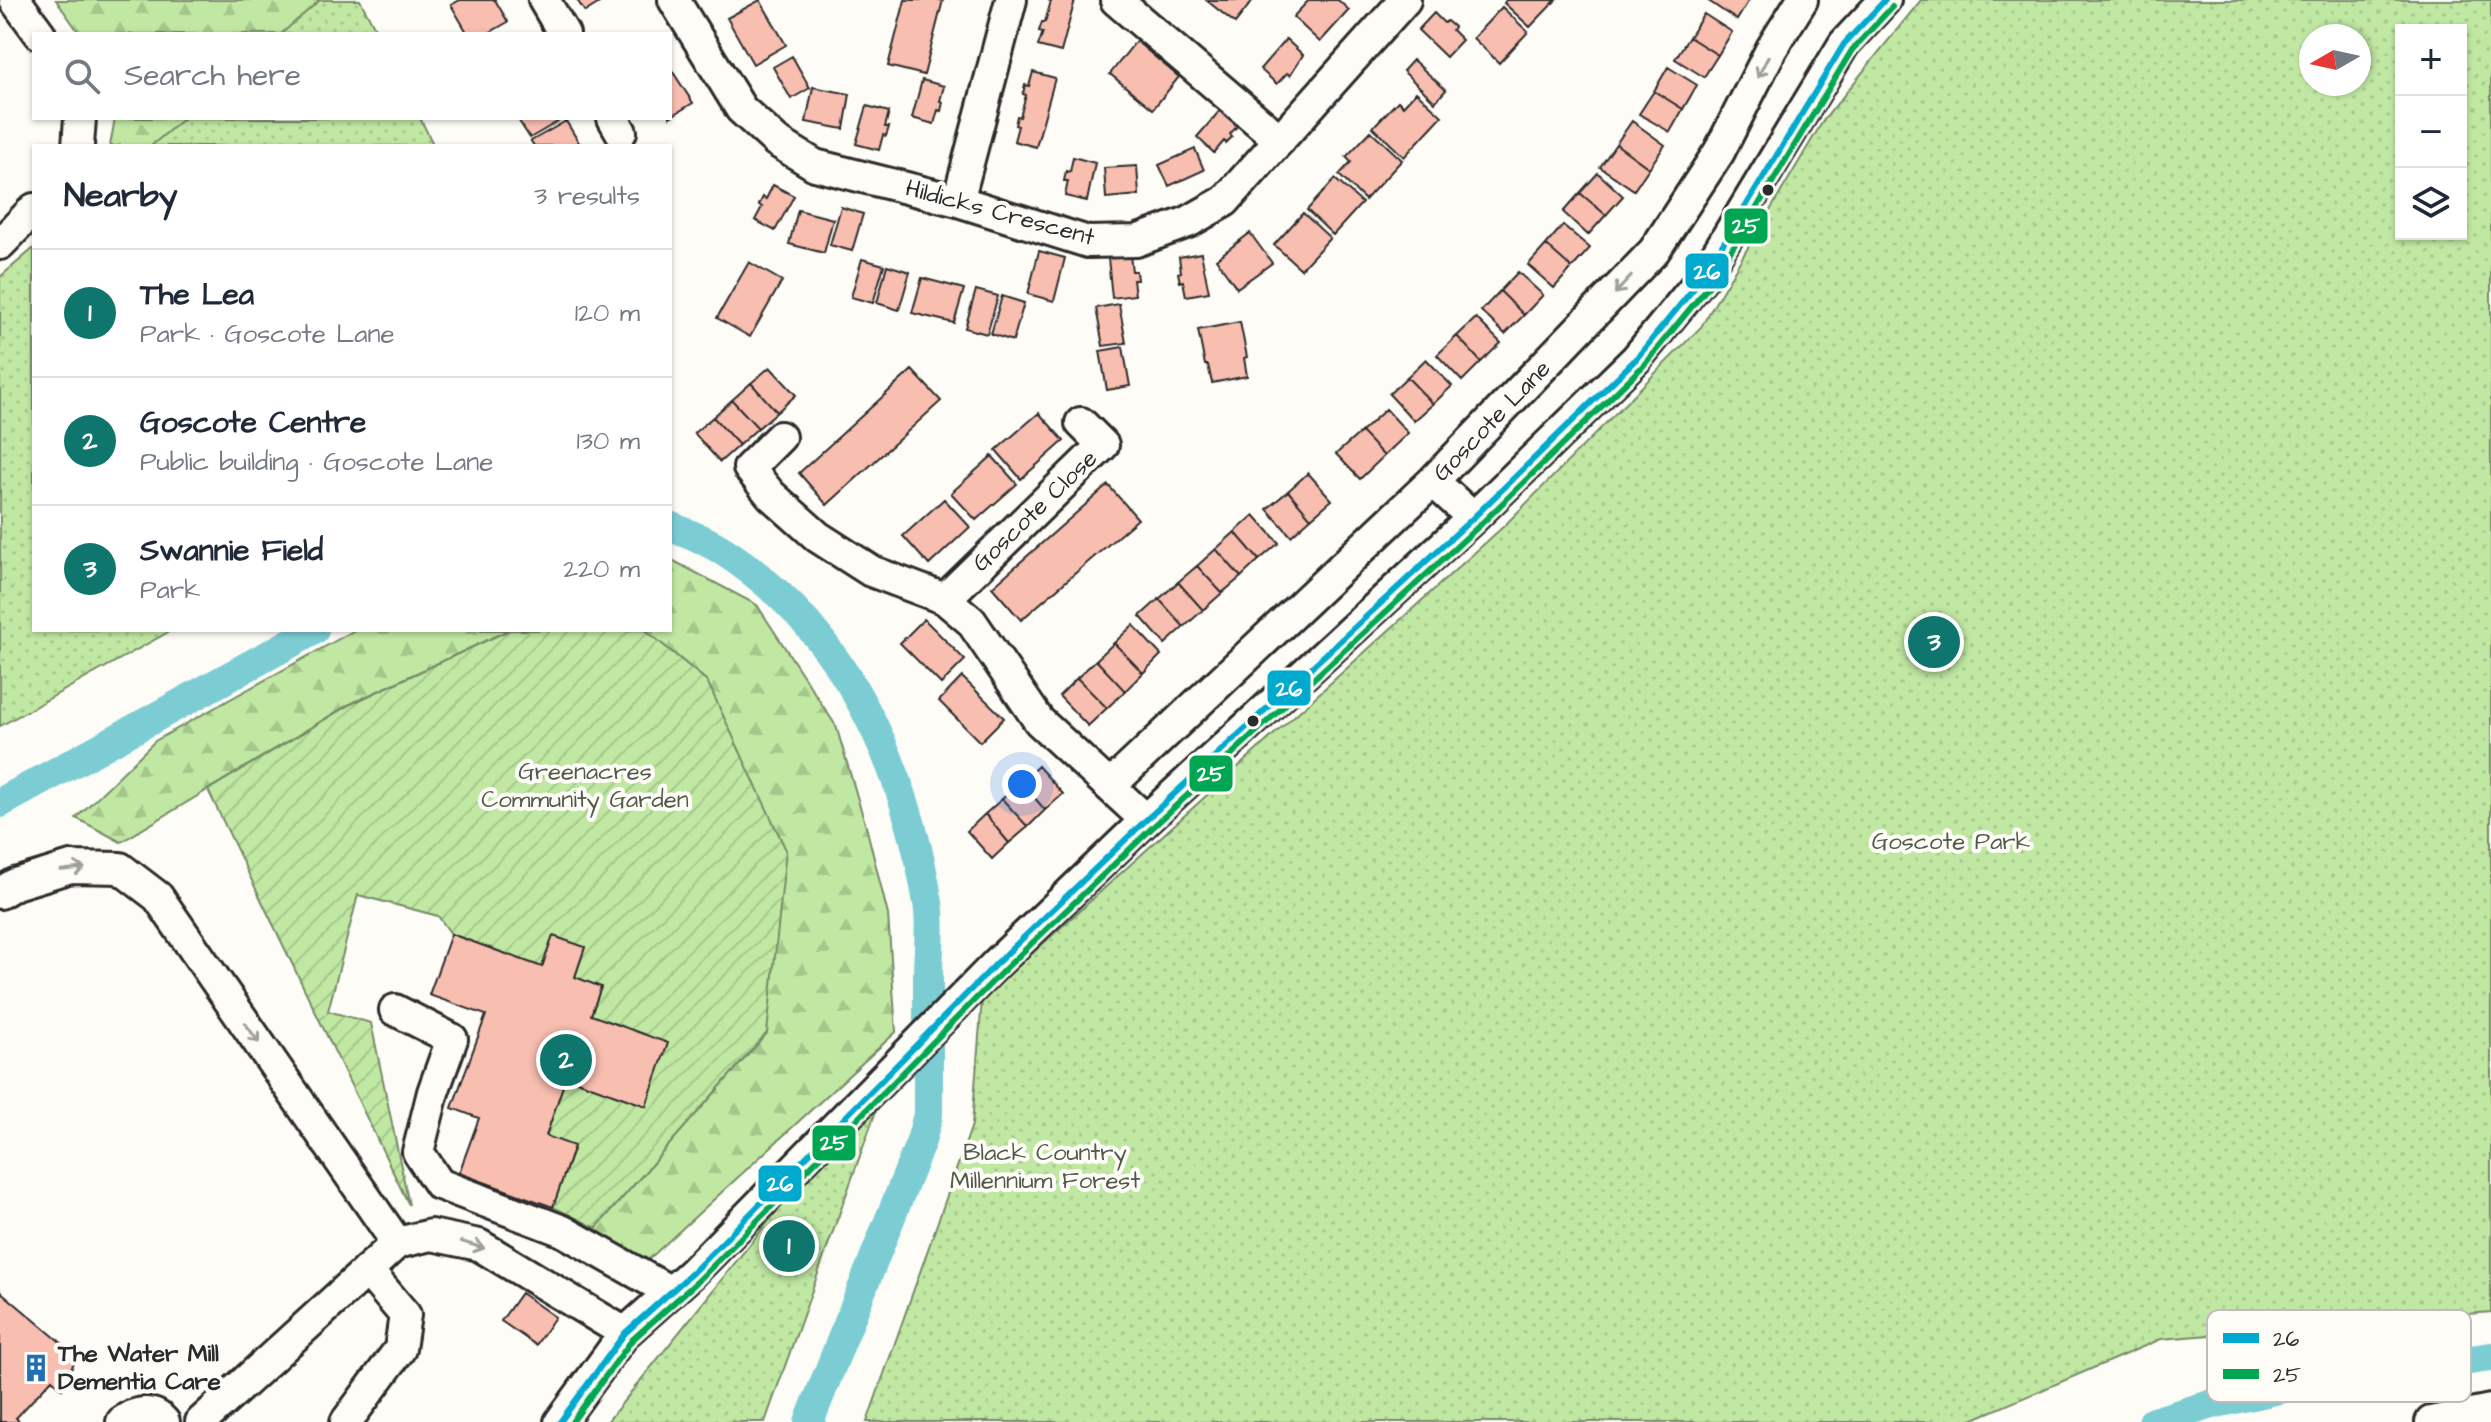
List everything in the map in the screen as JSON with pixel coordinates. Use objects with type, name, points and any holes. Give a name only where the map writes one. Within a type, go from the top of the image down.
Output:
[{"type":"street","points":[[15,0],[39,32]]},
{"type":"street","points":[[544,0],[563,32]]},
{"type":"street","name":"Hildicks Crescent","points":[[674,0],[741,109],[776,141],[815,165],[958,201],[1088,242],[1136,241],[1188,222],[1225,201],[1405,0]]},
{"type":"street","points":[[958,201],[1011,0]]},
{"type":"street","points":[[1116,0],[1280,140]]},
{"type":"street","name":"Goscote Lane","points":[[1111,785],[1433,481],[1654,251],[1719,152],[1772,48],[1802,0]]},
{"type":"street","points":[[560,1422],[625,1333],[692,1273],[996,964],[1146,820],[1473,518],[1636,359],[1703,277],[1844,44],[1885,0]]},
{"type":"street","points":[[78,144],[80,120]]},
{"type":"street","points":[[0,244],[32,211]]},
{"type":"street","name":"Goscote Close","points":[[945,599],[1103,445],[1081,423]]},
{"type":"street","points":[[780,437],[749,468],[771,495],[818,537],[871,571],[945,599],[971,621],[1039,721],[1146,820]]},
{"type":"street","points":[[1433,481],[1473,518]]},
{"type":"street","points":[[0,893],[15,884],[71,867],[120,868],[158,897],[397,1243]]},
{"type":"street","points":[[395,1010],[452,1039],[433,1092],[418,1152],[439,1184],[563,1231],[669,1291]]},
{"type":"street","points":[[201,1422],[397,1243],[431,1235],[479,1245],[625,1333]]},
{"type":"street","points":[[346,1422],[400,1349],[405,1315],[367,1270]]},
{"type":"street","points":[[2431,1422],[2491,1410]]},
{"type":"street","points":[[122,1422],[134,1414],[148,1413],[164,1422]]},
{"type":"green space","points":[[56,0],[349,0],[349,32],[79,32]]},
{"type":"green space","points":[[320,0],[360,0],[377,32],[283,32]]},
{"type":"green space","name":"Goscote Park","points":[[1921,0],[2491,0],[2491,1312],[2207,1310],[2207,1335],[2161,1339],[1967,1422],[867,1422],[972,1125],[982,999],[1504,526],[1701,327],[1823,121]]},
{"type":"green space","points":[[115,120],[351,120],[351,144],[110,144]]},
{"type":"green space","points":[[182,120],[421,120],[433,144],[153,144]]},
{"type":"green space","points":[[32,250],[32,632],[168,632],[0,726],[0,277]]},
{"type":"green space","points":[[672,560],[757,605],[836,726],[888,915],[896,1032],[648,1260],[619,1255],[596,1228],[767,1033],[707,681],[647,632],[672,632]]},
{"type":"green space","points":[[351,632],[505,632],[348,705],[121,842],[76,818],[155,741]]},
{"type":"green space","name":"Greenacres Community Garden","points":[[505,632],[647,632],[707,681],[786,850],[767,1033],[596,1228],[553,1207],[574,1147],[546,1136],[566,1077],[646,1106],[591,1015],[601,987],[575,977],[585,947],[553,936],[542,967],[451,934],[438,916],[358,895],[328,1011],[371,1023],[409,1205],[208,790],[349,705]]},
{"type":"green space","points":[[891,1069],[765,1422],[607,1422]]},
{"type":"building","points":[[460,0],[495,0],[508,22],[490,32],[467,32],[451,5]]},
{"type":"building","points":[[577,0],[604,0],[585,12]]},
{"type":"building","points":[[760,0],[786,45],[753,64],[727,18]]},
{"type":"building","points":[[905,0],[943,0],[924,75],[888,66]]},
{"type":"building","points":[[1048,0],[1075,0],[1061,52],[1038,46],[1043,32],[1039,31],[1051,1]]},
{"type":"building","points":[[1206,0],[1253,0],[1235,23]]},
{"type":"building","points":[[1309,0],[1338,0],[1349,10],[1320,42],[1293,17]]},
{"type":"building","points":[[1506,0],[1556,0],[1530,27],[1504,3]]},
{"type":"building","points":[[1707,0],[1749,0],[1737,20]]},
{"type":"building","points":[[1502,7],[1528,32],[1499,63],[1473,38]]},
{"type":"building","points":[[1434,13],[1444,23],[1447,21],[1454,27],[1452,30],[1462,40],[1446,57],[1418,30]]},
{"type":"building","points":[[1704,14],[1732,32],[1718,55],[1689,37]]},
{"type":"building","points":[[1689,37],[1718,55],[1704,77],[1675,59]]},
{"type":"building","points":[[1286,39],[1303,55],[1290,75],[1287,73],[1277,84],[1260,69]]},
{"type":"building","points":[[1136,41],[1179,77],[1153,109],[1110,74]]},
{"type":"building","points":[[792,56],[810,88],[791,99],[773,67]]},
{"type":"building","points":[[1413,60],[1446,90],[1435,102],[1403,71]]},
{"type":"building","points":[[1668,67],[1697,85],[1683,109],[1654,91]]},
{"type":"building","points":[[672,71],[693,103],[672,116]]},
{"type":"building","points":[[1033,72],[1055,78],[1036,147],[1014,141],[1017,116],[1020,117],[1026,95],[1023,94],[1025,85],[1029,86]]},
{"type":"building","points":[[922,80],[944,86],[941,111],[938,110],[934,124],[912,118]]},
{"type":"building","points":[[813,87],[850,94],[844,129],[806,122]]},
{"type":"building","points":[[1654,91],[1683,109],[1670,132],[1639,114]]},
{"type":"building","points":[[1416,92],[1442,116],[1404,157],[1373,127],[1398,101],[1403,106]]},
{"type":"building","points":[[867,106],[889,112],[885,127],[889,127],[879,150],[856,144]]},
{"type":"building","points":[[1223,107],[1240,123],[1230,134],[1232,137],[1214,153],[1197,137]]},
{"type":"building","points":[[518,120],[561,120],[530,138]]},
{"type":"building","points":[[566,121],[580,144],[533,144],[531,141]]},
{"type":"building","points":[[1632,121],[1665,145],[1649,168],[1616,144]]},
{"type":"building","points":[[1371,131],[1402,160],[1365,200],[1339,175],[1351,162],[1346,157]]},
{"type":"building","points":[[1616,144],[1649,168],[1634,190],[1600,167]]},
{"type":"building","points":[[1195,149],[1204,170],[1169,186],[1159,165]]},
{"type":"building","points":[[1073,157],[1095,163],[1087,201],[1065,196],[1066,171],[1070,172]]},
{"type":"building","points":[[1137,166],[1139,195],[1106,198],[1104,168]]},
{"type":"building","points":[[1598,173],[1623,196],[1606,215],[1580,193]]},
{"type":"building","points":[[1335,179],[1362,203],[1333,235],[1307,210]]},
{"type":"building","points":[[773,185],[794,196],[775,231],[755,220],[763,197],[766,199]]},
{"type":"building","points":[[1580,193],[1606,215],[1588,235],[1563,212]]},
{"type":"building","points":[[841,207],[863,214],[852,251],[830,245]]},
{"type":"building","points":[[798,210],[833,219],[824,253],[789,244]]},
{"type":"building","points":[[1303,213],[1330,238],[1301,269],[1274,245]]},
{"type":"building","points":[[1563,225],[1590,248],[1572,268],[1546,245]]},
{"type":"building","points":[[1250,233],[1272,263],[1237,288],[1216,259]]},
{"type":"building","points":[[1546,245],[1572,268],[1554,288],[1528,265]]},
{"type":"building","points":[[1039,251],[1065,258],[1054,301],[1028,294]]},
{"type":"building","points":[[1201,253],[1209,292],[1186,296],[1178,273],[1181,272],[1179,257]]},
{"type":"building","points":[[1130,256],[1132,271],[1136,271],[1137,280],[1133,280],[1135,295],[1112,298],[1108,258]]},
{"type":"building","points":[[862,259],[884,265],[873,303],[851,297]]},
{"type":"building","points":[[749,262],[782,281],[750,337],[717,318]]},
{"type":"building","points":[[887,265],[910,272],[899,310],[877,303]]},
{"type":"building","points":[[1518,272],[1543,295],[1524,315],[1500,291]]},
{"type":"building","points":[[922,278],[964,289],[954,323],[912,313]]},
{"type":"building","points":[[976,290],[998,296],[987,334],[965,328]]},
{"type":"building","points":[[1500,291],[1524,315],[1505,334],[1481,311]]},
{"type":"building","points":[[1002,296],[1024,303],[1013,341],[991,334]]},
{"type":"building","points":[[1119,304],[1126,343],[1103,346],[1096,308]]},
{"type":"building","points":[[1476,318],[1501,343],[1481,362],[1457,336]]},
{"type":"building","points":[[1240,322],[1247,357],[1244,358],[1247,376],[1212,383],[1198,330]]},
{"type":"building","points":[[1457,336],[1481,362],[1462,381],[1437,355]]},
{"type":"building","points":[[1123,347],[1130,386],[1107,390],[1100,351]]},
{"type":"building","points":[[1426,359],[1452,386],[1433,404],[1407,377]]},
{"type":"building","points":[[770,367],[796,395],[777,412],[751,383]]},
{"type":"building","points":[[912,370],[941,401],[827,505],[799,473]]},
{"type":"building","points":[[1407,377],[1433,404],[1414,421],[1389,394]]},
{"type":"building","points":[[751,383],[777,412],[758,428],[732,400]]},
{"type":"building","points":[[732,400],[758,428],[739,445],[713,417]]},
{"type":"building","points":[[1386,409],[1408,433],[1384,456],[1361,432]]},
{"type":"building","points":[[1039,413],[1064,441],[1021,479],[996,450]]},
{"type":"building","points":[[713,417],[739,445],[720,462],[694,433]]},
{"type":"building","points":[[1361,432],[1384,456],[1360,479],[1336,454]]},
{"type":"building","points":[[992,456],[1017,484],[976,520],[951,493]]},
{"type":"building","points":[[1308,473],[1332,500],[1311,518],[1288,491]]},
{"type":"building","points":[[1108,485],[1138,519],[1021,620],[992,587]]},
{"type":"building","points":[[1288,491],[1311,518],[1291,536],[1267,509]]},
{"type":"building","points":[[944,499],[970,527],[929,565],[903,536]]},
{"type":"building","points":[[1254,515],[1279,543],[1259,560],[1235,532]]},
{"type":"building","points":[[1235,532],[1259,560],[1241,577],[1216,549]]},
{"type":"building","points":[[1216,549],[1241,577],[1222,593],[1197,566]]},
{"type":"building","points":[[1197,566],[1222,593],[1203,610],[1178,582]]},
{"type":"building","points":[[1178,582],[1203,610],[1184,627],[1159,599]]},
{"type":"building","points":[[1159,599],[1184,627],[1165,644],[1140,616]]},
{"type":"building","points":[[924,619],[965,660],[941,684],[900,643]]},
{"type":"building","points":[[1133,625],[1161,655],[1143,673],[1114,643]]},
{"type":"building","points":[[1114,643],[1143,673],[1125,691],[1096,660]]},
{"type":"building","points":[[1096,660],[1125,691],[1107,708],[1077,678]]},
{"type":"building","points":[[962,677],[1004,718],[980,742],[939,701]]},
{"type":"building","points":[[1077,678],[1107,708],[1088,726],[1059,696]]},
{"type":"building","points":[[1038,766],[1063,794],[1045,810],[1021,782]]},
{"type":"building","points":[[1021,782],[1045,810],[1028,827],[1002,799]]},
{"type":"building","points":[[1002,799],[1028,827],[1009,843],[985,814]]},
{"type":"building","points":[[985,814],[1009,843],[992,859],[967,831]]},
{"type":"building","points":[[451,934],[542,967],[553,936],[585,947],[575,977],[601,987],[591,1015],[668,1043],[646,1106],[566,1077],[546,1136],[574,1146],[553,1207],[459,1173],[479,1118],[452,1108],[486,1015],[429,995]]},
{"type":"building","name":"The Water Mill Dementia Care","points":[[0,1291],[77,1356],[62,1389],[52,1379],[16,1418],[20,1422],[0,1422]]},
{"type":"building","points":[[521,1293],[555,1317],[536,1345],[501,1321]]},
{"type":"waterway","points":[[672,527],[714,545],[763,581],[801,617],[834,658],[862,703],[885,750],[918,851],[928,903],[928,1115],[921,1141],[809,1422]]},
{"type":"waterway","points":[[0,803],[310,632]]},
{"type":"waterway","points":[[2471,1360],[2491,1357]]},
{"type":"waterway","points":[[2153,1422],[2221,1402]]},
{"type":"transit line","name":"26","points":[[560,1422],[625,1333],[692,1273],[996,964],[1146,820],[1473,518],[1636,359],[1703,277],[1844,44],[1885,0]]},
{"type":"transit line","name":"25","points":[[572,1422],[632,1340],[699,1280],[1003,971],[1153,827],[1480,525],[1643,366],[1712,282],[1852,50],[1892,7]]},
{"type":"place","name":"Swannie Field","points":[[1934,642]]},
{"type":"place","name":"Goscote Centre","points":[[566,1060]]},
{"type":"place","name":"The Lea","points":[[789,1246]]},
{"type":"place","name":"The Water Mill Dementia Care","points":[[36,1368]]},
{"type":"park label","name":"Black Country Millennium Forest","points":[[1045,1167]]}]
